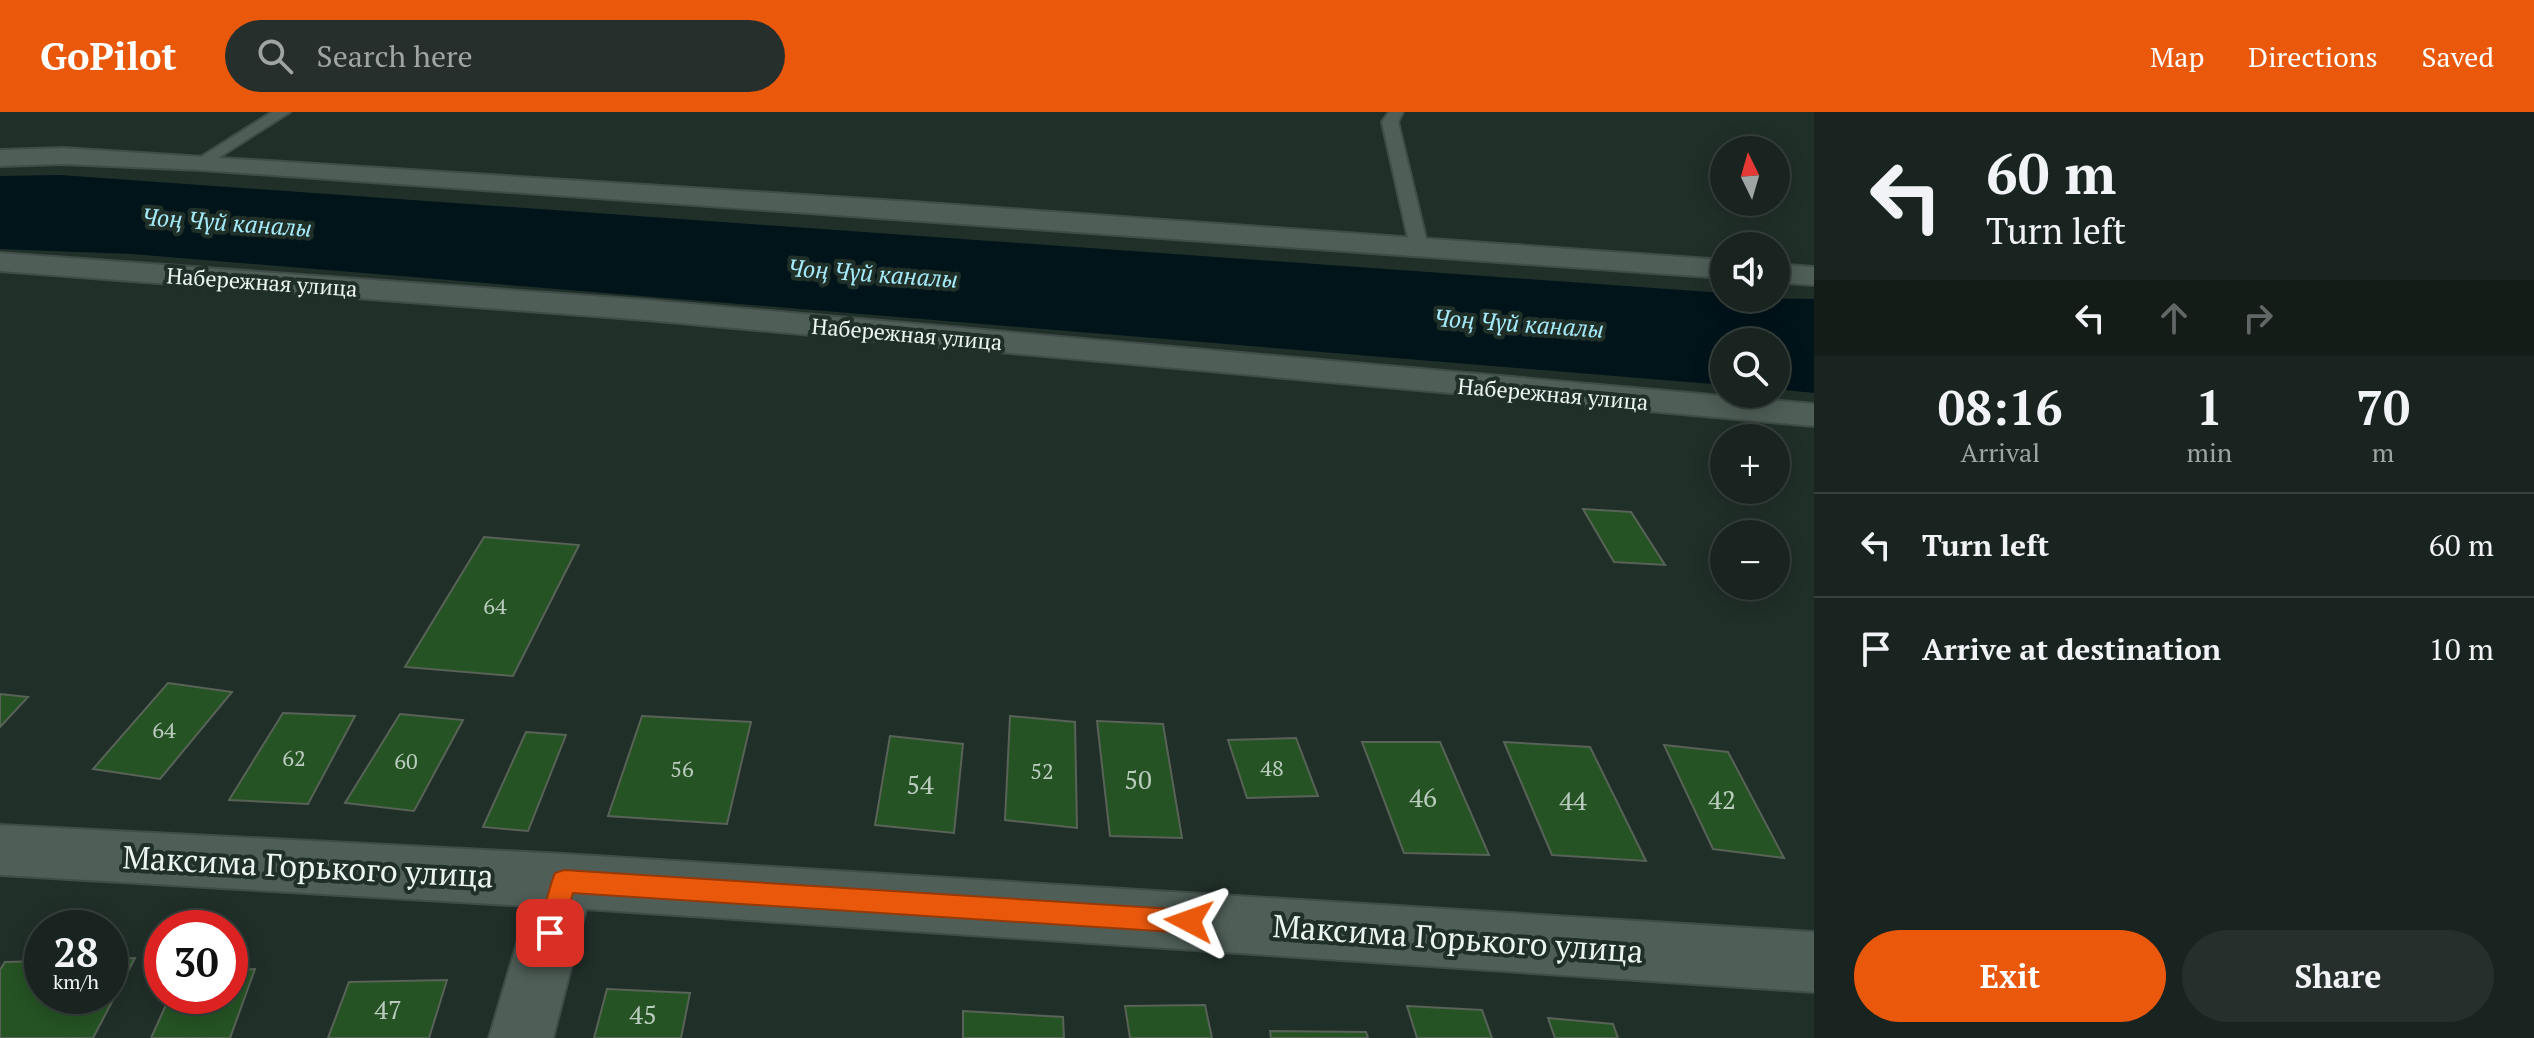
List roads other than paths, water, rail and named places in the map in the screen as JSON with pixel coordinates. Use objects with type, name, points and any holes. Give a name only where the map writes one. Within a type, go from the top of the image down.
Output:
[{"type":"street","points":[[0,158],[63,156],[201,162],[1710,268]]},
{"type":"street","name":"Набережная улица","points":[[0,262],[646,310],[1814,415]]},
{"type":"street","points":[[1790,274],[1814,276]]},
{"type":"street","name":"Максима Горького улица","points":[[0,850],[564,881],[1814,962]]},
{"type":"street","points":[[521,1038],[564,881]]},
{"type":"lane","points":[[201,162],[283,112]]},
{"type":"lane","points":[[1396,112],[1390,122],[1419,247]]},
{"type":"water","name":"Чоң Чүй каналы","points":[[60,175],[1710,292],[1710,312],[1790,312],[1790,299],[1814,299],[1814,393],[1790,390],[1790,328],[1710,328],[1710,384],[132,254],[0,249],[0,176]]}]
